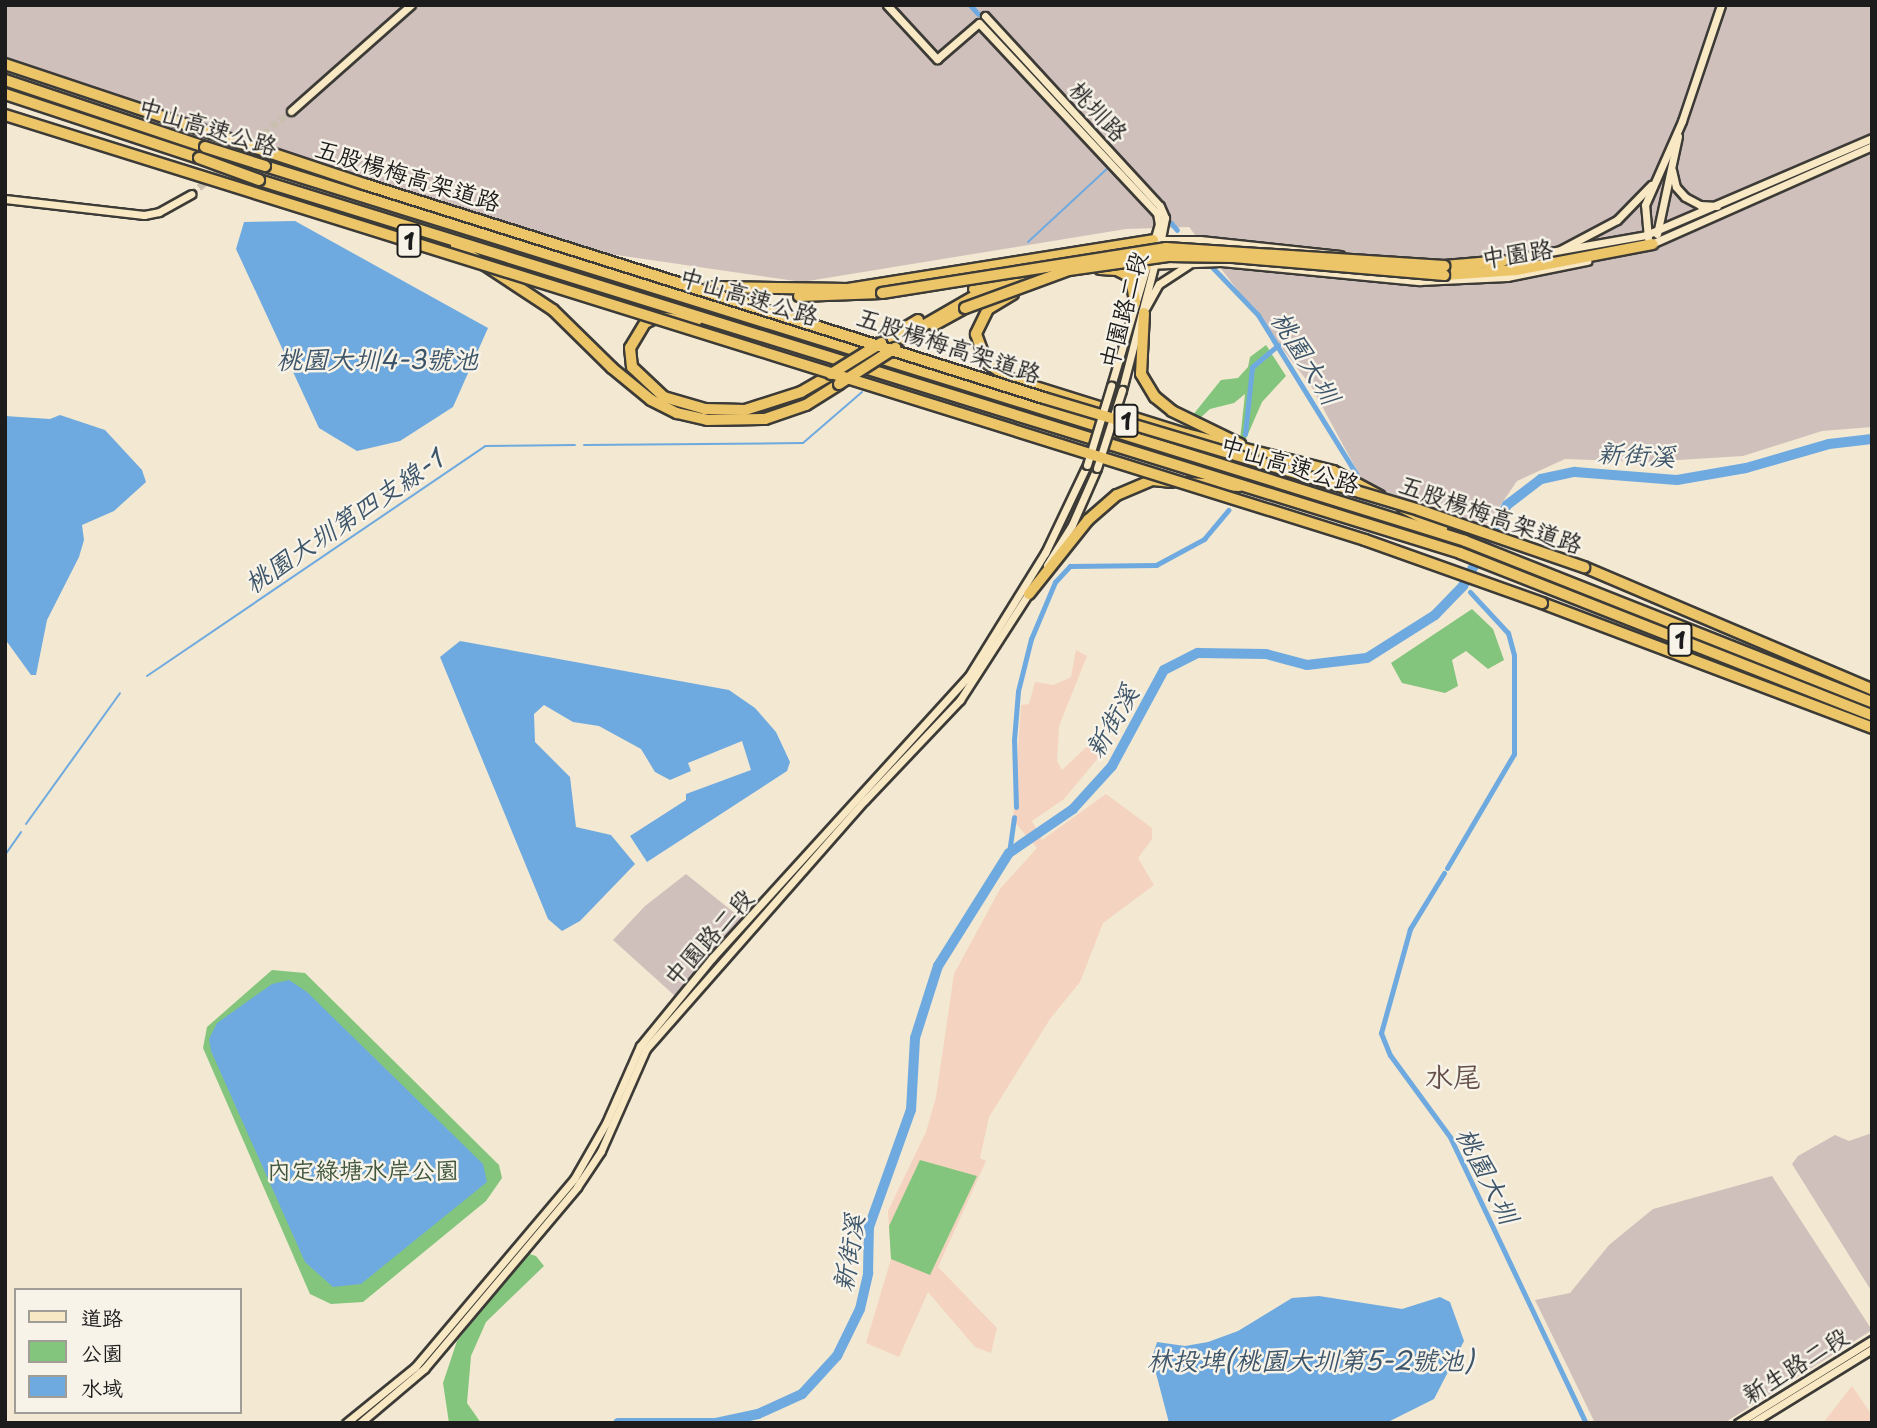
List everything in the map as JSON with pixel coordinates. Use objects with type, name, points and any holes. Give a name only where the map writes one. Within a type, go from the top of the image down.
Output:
[{"type":"highway","name":"五股楊梅高架道路","points":[[5,64],[364,184],[1044,398],[1419,510],[1584,567],[1872,689]]},
{"type":"highway","name":"中山高速公路","points":[[5,80],[205,147],[549,256],[1465,541],[1872,702]]},
{"type":"highway","name":"中山高速公路","points":[[5,94],[259,180],[754,335],[1256,487],[1460,553],[1872,715]]},
{"type":"highway","name":"1","points":[[5,114],[1365,540],[1542,603],[1872,729]]},
{"type":"highway","points":[[437,235],[553,310],[651,400],[708,415],[734,416],[774,409],[836,379],[941,313],[1006,283],[1154,252]]},
{"type":"highway","points":[[710,287],[848,289],[1157,240]]},
{"type":"highway","points":[[889,345],[965,308],[1069,270],[1168,256],[1233,257],[1444,270],[1517,270],[1653,240]]},
{"type":"highway","points":[[549,256],[710,287],[797,296],[882,293],[1124,252],[1230,249],[1444,270],[1503,261]]},
{"type":"highway","points":[[754,335],[657,317],[645,323],[630,348],[632,368],[664,397],[725,412],[765,405],[836,379],[967,292],[1058,257]]},
{"type":"highway","points":[[1006,283],[1150,265]]},
{"type":"highway","points":[[1100,270],[1116,270],[1131,277],[1135,303]]},
{"type":"highway","points":[[1062,277],[1007,297],[982,317],[976,344],[996,370],[1186,434],[1333,471],[1465,541]]},
{"type":"highway","points":[[1144,313],[1141,374],[1155,397],[1182,417],[1263,454]]},
{"type":"highway","points":[[1029,594],[1088,520],[1117,495],[1153,480],[1256,487]]},
{"type":"main road","name":"桃圳路","points":[[887,5],[937,59],[979,23],[1157,213],[1157,240]]},
{"type":"main road","points":[[1653,240],[1643,215],[1682,121],[1721,5]]},
{"type":"main road","points":[[291,111],[410,6]]},
{"type":"main road","name":"桃圳路","points":[[985,16],[1160,206],[1165,218],[1157,240]]},
{"type":"main road","points":[[1653,240],[1682,121]]},
{"type":"main road","points":[[1656,232],[1872,138]]},
{"type":"main road","name":"中園路","points":[[1150,265],[1222,262],[1381,279],[1443,281],[1545,271],[1653,240],[1872,146]]},
{"type":"main road","points":[[1672,166],[1680,193],[1700,205],[1720,206]]},
{"type":"main road","points":[[1548,256],[1617,220],[1656,179]]},
{"type":"main road","points":[[5,199],[144,215],[159,212],[191,194]]},
{"type":"main road","name":"中園路","points":[[1157,240],[1260,246],[1374,259],[1503,261],[1653,240]]},
{"type":"main road","name":"中園路二段","points":[[626,1086],[640,1046],[712,958],[968,677],[1045,553],[1087,465],[1135,303],[1157,240]]},
{"type":"main road","points":[[1154,252],[1260,246]]},
{"type":"main road","points":[[1137,326],[1158,284],[1190,264]]},
{"type":"main road","name":"中園路二段","points":[[360,1423],[424,1369],[522,1247],[591,1153],[654,1040],[960,700],[1072,525],[1097,468],[1122,390],[1150,265]]},
{"type":"main road","name":"中園路二段","points":[[346,1423],[415,1367],[522,1247]]},
{"type":"main road","name":"新生路二段","points":[[1738,1423],[1872,1340]]},
{"type":"main road","name":"新生路二段","points":[[1752,1423],[1872,1349]]},
{"type":"shaded area","points":[[5,5],[1872,5],[1872,427],[1822,431],[1743,456],[1647,462],[1565,459],[1517,481],[1485,528],[1367,489],[1311,386],[1189,227],[1126,229],[802,282],[582,250],[5,57]]},
{"type":"shaded area","points":[[1076,650],[1087,656],[1059,726],[1057,761],[1062,770],[1094,740],[1103,752],[1064,799],[1032,821],[1042,840],[1106,794],[1152,828],[1152,839],[1138,858],[1154,885],[1103,923],[1080,982],[1050,1019],[989,1117],[980,1158],[986,1161],[938,1267],[997,1328],[991,1353],[975,1347],[928,1292],[899,1357],[866,1343],[891,1259],[888,1211],[926,1132],[936,1097],[954,974],[1000,889],[1037,848],[1013,820],[1021,705],[1029,704],[1035,682],[1054,685],[1071,677]]},
{"type":"shaded area","points":[[686,874],[742,919],[675,996],[613,940],[645,906]]},
{"type":"shaded area","points":[[1872,1133],[1872,1292],[1792,1164],[1798,1156],[1835,1135],[1849,1141]]},
{"type":"shaded area","points":[[1772,1176],[1872,1330],[1724,1423],[1595,1423],[1535,1300],[1570,1293],[1609,1245],[1653,1209]]},
{"type":"shaded area","points":[[1852,1386],[1872,1415],[1872,1423],[1823,1423]]},
{"type":"green space","points":[[1266,345],[1286,376],[1262,402],[1245,441],[1240,440],[1245,394],[1234,403],[1210,409],[1199,419],[1192,416],[1221,380],[1238,378],[1248,367],[1250,357]]},
{"type":"green space","points":[[1472,609],[1493,629],[1504,660],[1488,669],[1466,651],[1452,660],[1458,686],[1445,693],[1402,683],[1391,663]]},
{"type":"green space","name":"內定綠塘水岸公園","points":[[272,970],[305,973],[499,1165],[502,1178],[486,1201],[363,1302],[331,1304],[310,1294],[203,1048],[207,1027]]},
{"type":"green space","points":[[920,1160],[977,1176],[930,1275],[891,1259],[889,1226]]},
{"type":"green space","points":[[526,1253],[536,1256],[544,1266],[486,1322],[471,1356],[467,1403],[481,1423],[449,1423],[443,1383],[457,1341]]},
{"type":"water","name":"桃園大圳4-3號池","points":[[295,221],[488,328],[453,407],[400,441],[357,451],[319,428],[236,249],[244,222]]},
{"type":"water","points":[[60,415],[105,430],[142,470],[146,482],[114,511],[82,525],[84,540],[79,557],[47,620],[36,675],[31,675],[5,639],[5,416],[50,419]]},
{"type":"water","points":[[460,641],[729,690],[755,708],[776,732],[790,762],[787,771],[647,862],[630,836],[686,800],[686,794],[751,770],[742,741],[688,763],[691,771],[670,780],[655,772],[641,749],[599,726],[573,722],[544,705],[534,714],[535,742],[570,777],[576,827],[611,835],[635,864],[580,921],[562,931],[548,919],[440,657]]},
{"type":"water","name":"內定綠塘水岸公園","points":[[289,980],[307,992],[483,1164],[487,1182],[361,1284],[333,1287],[305,1262],[211,1051],[209,1039],[217,1023],[272,984]]},
{"type":"water","name":"林投埤(桃園大圳第5-2號池)","points":[[1319,1296],[1402,1309],[1440,1297],[1450,1302],[1464,1341],[1434,1399],[1386,1423],[1169,1423],[1152,1358],[1157,1342],[1185,1346],[1208,1342],[1238,1331],[1292,1298]]},
{"type":"waterway","name":"桃園大圳","points":[[970,5],[978,14]]},
{"type":"waterway","points":[[1028,242],[1109,167]]},
{"type":"waterway","name":"桃園大圳","points":[[1171,223],[1177,230]]},
{"type":"waterway","name":"桃園大圳","points":[[1212,267],[1258,315],[1357,475]]},
{"type":"waterway","points":[[1245,434],[1252,367],[1278,345]]},
{"type":"waterway","name":"桃園大圳第四支線-1","points":[[584,445],[803,443],[862,392]]},
{"type":"waterway","name":"新街溪","points":[[618,1423],[716,1423],[758,1414],[802,1394],[837,1356],[860,1309],[868,1273],[869,1227],[911,1110],[915,1038],[938,966],[1009,853],[1073,809],[1112,766],[1164,670],[1198,653],[1266,654],[1307,665],[1367,658],[1435,615],[1463,586],[1507,505],[1541,479],[1575,472],[1677,480],[1746,468],[1829,444],[1872,439]]},
{"type":"waterway","name":"桃園大圳第四支線-1","points":[[147,676],[485,446],[575,445]]},
{"type":"waterway","points":[[1016,807],[1014,740],[1018,691],[1031,639],[1055,582],[1070,566],[1156,565],[1204,539],[1228,510]]},
{"type":"waterway","name":"桃園大圳","points":[[1447,868],[1514,754],[1514,655],[1508,633],[1470,592]]},
{"type":"waterway","name":"桃園大圳第四支線-1","points":[[26,824],[120,693]]},
{"type":"waterway","points":[[1009,853],[1014,817]]},
{"type":"waterway","name":"桃園大圳第四支線-1","points":[[5,855],[21,832]]},
{"type":"waterway","name":"桃園大圳","points":[[1444,873],[1410,929],[1381,1033],[1390,1055],[1450,1137],[1586,1423]]},
{"type":"tunnel","points":[[191,194],[291,111]]},
{"type":"district","name":"水尾","points":[[1453,1076]]}]
